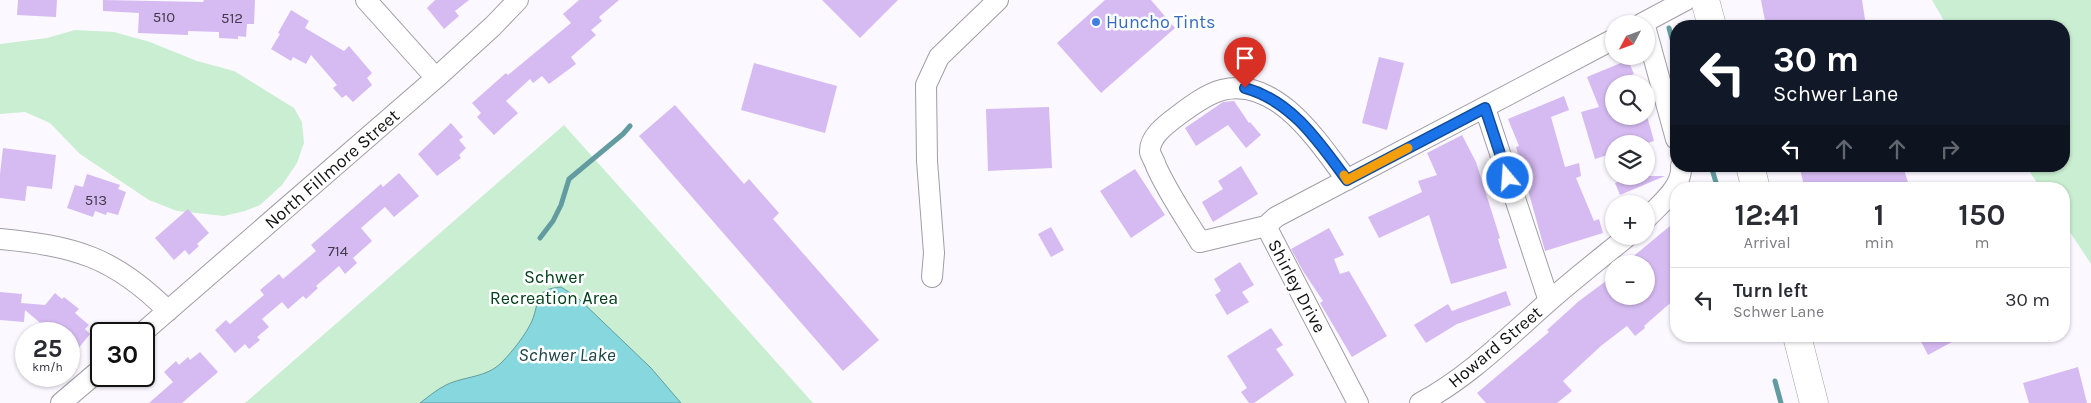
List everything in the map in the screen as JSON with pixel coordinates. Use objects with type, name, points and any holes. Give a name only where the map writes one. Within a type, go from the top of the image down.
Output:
[{"type":"main road","points":[[1705,0],[1710,20]]},
{"type":"main road","points":[[1799,342],[1814,403]]},
{"type":"street","points":[[366,0],[436,78]]},
{"type":"street","name":"North Fillmore Street","points":[[155,322],[436,78],[493,26],[518,0]]},
{"type":"street","points":[[932,277],[934,253],[927,161],[926,85],[939,57],[998,0]]},
{"type":"street","points":[[1655,18],[1686,0]]},
{"type":"street","name":"Shirley Drive","points":[[1358,403],[1266,226],[1276,218],[1605,43]]},
{"type":"street","points":[[1655,64],[1670,118]]},
{"type":"street","points":[[1266,226],[1200,242],[1164,184],[1150,152],[1154,137],[1172,120],[1197,102],[1222,90],[1245,88],[1262,92],[1288,109],[1309,129],[1347,180]]},
{"type":"street","name":"Howard Street","points":[[1420,403],[1443,391],[1482,361],[1549,301],[1485,108]]},
{"type":"street","points":[[1655,209],[1670,192]]},
{"type":"street","points":[[0,239],[54,246],[94,257],[131,277],[168,310]]},
{"type":"street","points":[[1549,301],[1617,245]]},
{"type":"street","points":[[62,403],[90,379]]},
{"type":"green space","points":[[1932,0],[2091,0],[2091,264],[2070,232],[2070,182],[2036,182],[2030,172],[2070,172],[2070,20],[1944,20]]},
{"type":"green space","points":[[75,30],[114,32],[150,42],[197,61],[234,71],[294,108],[302,122],[304,143],[297,163],[282,185],[260,205],[245,211],[224,216],[177,211],[149,200],[80,154],[50,123],[25,112],[0,114],[0,44],[47,38]]},
{"type":"green space","name":"Schwer Recreation Area","points":[[564,125],[813,403],[245,403]]},
{"type":"water","name":"Schwer Lake","points":[[561,287],[578,298],[651,368],[681,403],[420,403],[446,385],[482,374],[496,367],[510,353],[526,331],[532,321],[542,293],[552,288]]},
{"type":"building","points":[[18,0],[57,0],[56,17],[17,15]]},
{"type":"building","points":[[103,0],[203,2],[204,0],[255,0],[254,24],[247,24],[246,37],[238,36],[238,39],[219,38],[219,32],[188,31],[188,35],[138,33],[139,13],[103,11]]},
{"type":"building","points":[[435,0],[469,0],[455,11],[459,16],[444,29],[427,8]]},
{"type":"building","points":[[579,0],[619,0],[599,17],[602,21],[591,30],[596,35],[571,57],[576,64],[549,84],[542,76],[533,83],[530,79],[506,101],[518,113],[494,135],[477,117],[481,113],[472,103],[506,73],[508,75],[571,23],[563,14]]},
{"type":"building","points":[[822,0],[898,0],[860,38]]},
{"type":"building","points":[[1105,0],[1151,0],[1175,28],[1101,93],[1057,43]]},
{"type":"building","points":[[1761,0],[1862,0],[1865,20],[1765,20]]},
{"type":"building","points":[[291,10],[309,21],[305,28],[344,51],[349,46],[372,73],[367,78],[372,85],[353,102],[346,95],[342,98],[333,88],[337,85],[311,55],[306,64],[293,57],[291,61],[271,49]]},
{"type":"building","points":[[1379,57],[1404,63],[1387,130],[1362,123]]},
{"type":"building","points":[[754,63],[837,86],[825,133],[741,110]]},
{"type":"building","points":[[1616,65],[1630,65],[1634,74],[1605,75],[1605,125],[1650,125],[1652,135],[1605,135],[1605,156],[1595,159],[1581,112],[1599,107],[1587,77]]},
{"type":"building","points":[[1564,96],[1569,110],[1551,117],[1565,167],[1579,163],[1581,176],[1576,178],[1594,221],[1599,219],[1603,233],[1545,251],[1516,147],[1519,146],[1508,119]]},
{"type":"building","points":[[1234,101],[1249,123],[1261,135],[1246,148],[1228,125],[1196,146],[1185,128],[1223,102]]},
{"type":"building","points":[[675,105],[744,184],[749,179],[779,213],[773,219],[879,340],[843,371],[639,136]]},
{"type":"building","points":[[1049,107],[1052,168],[988,171],[986,109]]},
{"type":"building","points":[[451,123],[463,137],[459,140],[466,148],[459,155],[461,158],[437,176],[418,154]]},
{"type":"building","points":[[1462,135],[1476,162],[1500,238],[1498,239],[1507,268],[1451,284],[1429,215],[1379,238],[1368,217],[1422,192],[1418,181],[1437,175],[1427,153]]},
{"type":"building","points":[[3,148],[56,155],[52,189],[27,186],[25,201],[0,198]]},
{"type":"building","points":[[1241,166],[1258,194],[1213,222],[1202,202],[1223,189],[1218,181]]},
{"type":"building","points":[[1135,169],[1165,215],[1131,238],[1100,191]]},
{"type":"building","points":[[1801,172],[1905,172],[1908,182],[1803,182]]},
{"type":"building","points":[[399,173],[419,196],[394,217],[385,207],[361,228],[372,241],[353,258],[357,263],[345,274],[339,266],[316,286],[318,288],[306,299],[303,296],[288,309],[282,302],[262,319],[269,327],[257,337],[260,340],[249,349],[245,344],[235,353],[215,330],[226,320],[230,324],[264,295],[260,290],[279,274],[283,279],[316,251],[311,245],[381,184],[383,187]]},
{"type":"building","points":[[87,174],[120,185],[118,189],[126,192],[118,215],[107,212],[106,215],[95,211],[93,217],[67,208],[75,185],[83,187]]},
{"type":"building","points":[[1655,176],[1665,176],[1655,180]]},
{"type":"building","points":[[1616,185],[1644,185],[1620,195]]},
{"type":"building","points":[[188,209],[209,233],[189,255],[185,250],[174,260],[155,238]]},
{"type":"building","points":[[1670,226],[1670,303],[1644,326],[1645,328],[1635,336],[1627,326],[1602,345],[1563,381],[1572,391],[1557,403],[1486,403],[1477,393],[1549,332],[1547,330],[1579,301],[1605,282],[1605,305],[1655,305],[1655,255],[1635,255],[1647,245],[1655,245],[1655,238]]},
{"type":"building","points":[[1051,227],[1064,250],[1051,257],[1038,234]]},
{"type":"building","points":[[1329,228],[1344,255],[1334,259],[1340,274],[1349,271],[1387,336],[1352,357],[1320,303],[1323,301],[1291,249]]},
{"type":"building","points":[[1240,262],[1254,285],[1242,292],[1249,302],[1227,315],[1215,295],[1221,291],[1214,279]]},
{"type":"building","points":[[1506,291],[1511,305],[1457,324],[1426,343],[1414,325],[1448,304],[1452,311]]},
{"type":"building","points":[[0,292],[22,294],[21,303],[45,305],[55,293],[62,299],[64,297],[79,309],[75,313],[89,325],[85,329],[90,334],[80,346],[80,322],[39,322],[25,310],[24,322],[0,320]]},
{"type":"building","points":[[1271,328],[1283,345],[1276,349],[1294,375],[1254,403],[1249,403],[1241,392],[1247,388],[1227,356]]},
{"type":"building","points":[[1921,342],[1952,342],[1928,355]]},
{"type":"building","points":[[200,352],[218,372],[182,403],[149,403],[173,382],[164,372],[176,361],[179,365],[188,357],[190,360]]},
{"type":"building","points":[[2078,367],[2087,403],[2029,403],[2023,383]]},
{"type":"waterway","points":[[540,238],[553,221],[561,205],[569,179],[630,126]]},
{"type":"waterway","points":[[1713,172],[1716,182]]},
{"type":"waterway","points":[[1775,381],[1781,403]]},
{"type":"slow traffic","points":[[1344,175],[1347,180],[1408,148]]},
{"type":"place","name":"Huncho Tints","points":[[1096,22]]},
{"type":"route","points":[[1245,88],[1262,92],[1288,109],[1309,129],[1347,180],[1485,108],[1508,178]]}]
